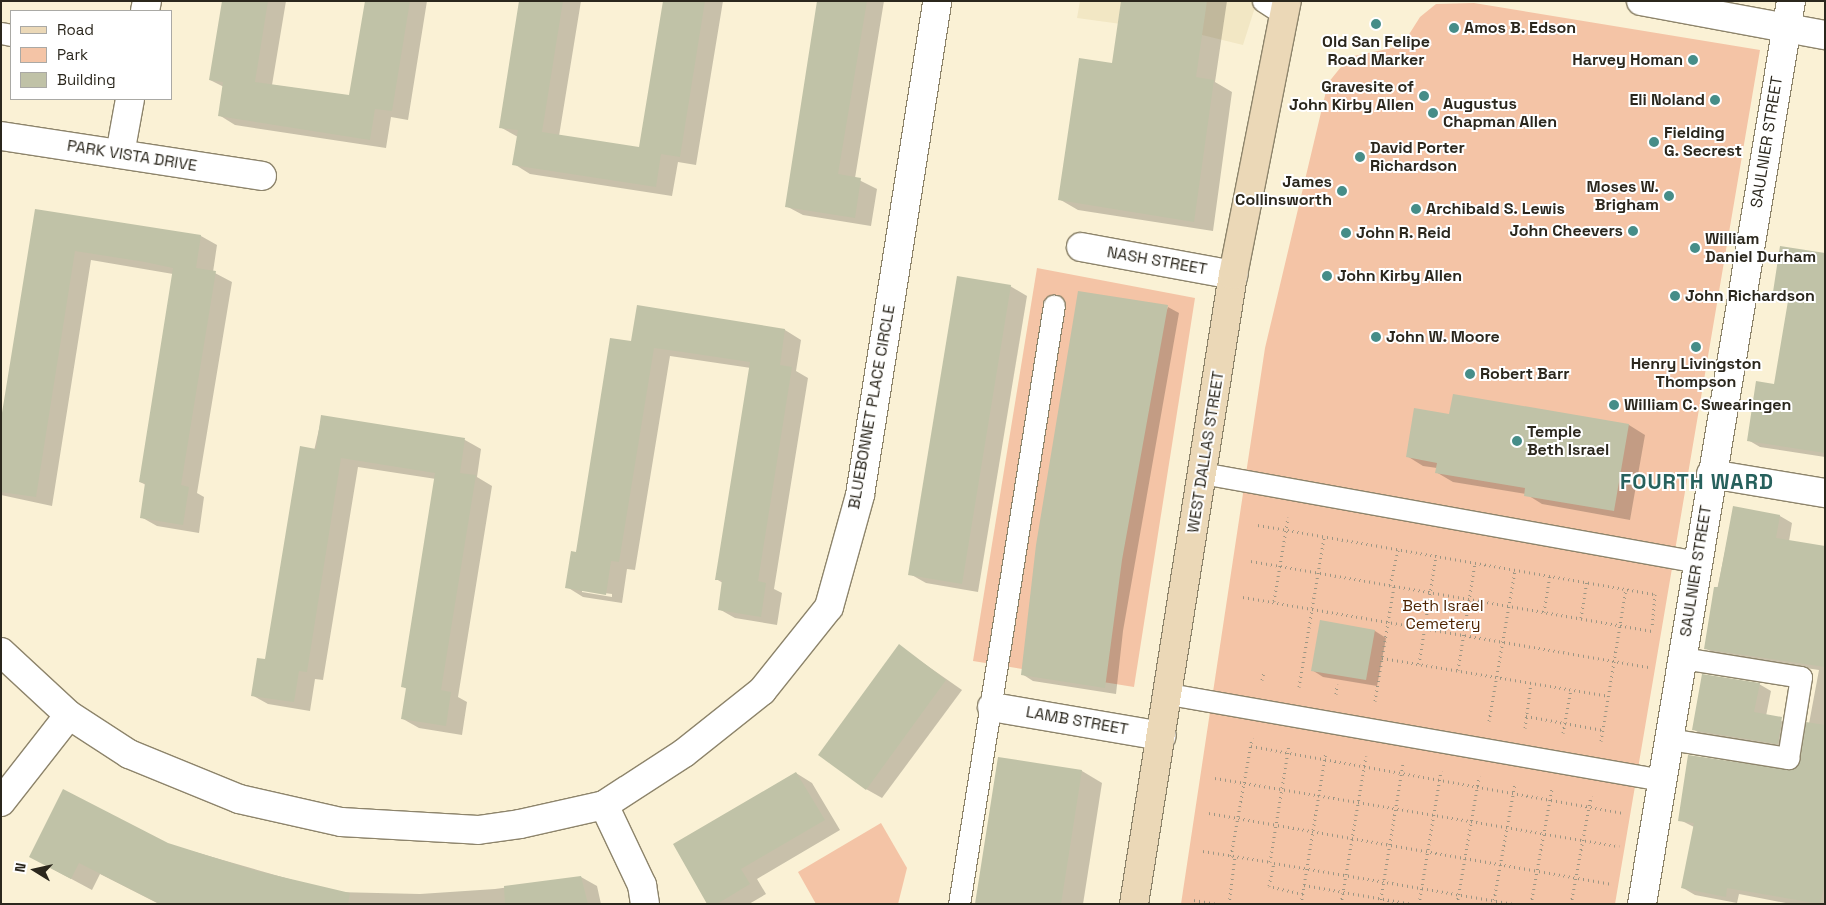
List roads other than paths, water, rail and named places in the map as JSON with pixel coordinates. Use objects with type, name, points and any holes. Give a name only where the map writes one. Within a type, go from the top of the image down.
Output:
[{"type":"main road","name":"WEST DALLAS STREET","points":[[1134,904],[1169,694],[1233,275],[1277,5]]},
{"type":"street","name":"BLUEBONNET PLACE CIRCLE","points":[[1,652],[69,715],[129,754],[186,780],[238,799],[340,822],[478,830],[520,824],[604,806],[684,753],[762,691],[829,607],[860,495],[937,1]]},
{"type":"street","points":[[1641,1],[1825,35]]},
{"type":"street","name":"SAULNIER STREET","points":[[1642,904],[1711,474],[1791,1]]},
{"type":"street","points":[[120,154],[130,100]]},
{"type":"street","name":"PARK VISTA DRIVE","points":[[1,136],[262,176]]},
{"type":"street","name":"NASH STREET","points":[[1081,247],[1233,275]]},
{"type":"street","points":[[1711,474],[1825,493]]},
{"type":"street","name":"LAMB STREET","points":[[992,707],[1162,736]]},
{"type":"street","points":[[1,802],[69,715]]},
{"type":"street","points":[[604,806],[642,885],[645,904]]},
{"type":"lane","points":[[959,904],[992,707],[1054,304]]},
{"type":"lane","points":[[1202,473],[1698,562]]},
{"type":"lane","points":[[1669,740],[1788,758],[1801,677],[1682,658]]},
{"type":"lane","points":[[1169,694],[1662,780]]},
{"type":"place","name":"Old San Felipe Road Marker","points":[[1376,24]]},
{"type":"place","name":"Amos B. Edson","points":[[1454,28]]},
{"type":"place","name":"Harvey Homan","points":[[1693,60]]},
{"type":"place","name":"Gravesite of John Kirby Allen","points":[[1424,96]]},
{"type":"place","name":"Eli Noland","points":[[1715,100]]},
{"type":"place","name":"Augustus Chapman Allen","points":[[1433,113]]},
{"type":"place","name":"Fielding G. Secrest","points":[[1654,142]]},
{"type":"place","name":"David Porter Richardson","points":[[1360,157]]},
{"type":"place","name":"James Collinsworth","points":[[1342,191]]},
{"type":"place","name":"Moses W. Brigham","points":[[1669,196]]},
{"type":"place","name":"Archibald S. Lewis","points":[[1416,209]]},
{"type":"place","name":"John Cheevers","points":[[1633,231]]},
{"type":"place","name":"John R. Reid","points":[[1346,233]]},
{"type":"place","name":"William Daniel Durham","points":[[1695,248]]},
{"type":"place","name":"John Kirby Allen","points":[[1327,276]]},
{"type":"place","name":"John Richardson","points":[[1675,296]]},
{"type":"place","name":"John W. Moore","points":[[1376,337]]},
{"type":"place","name":"Henry Livingston Thompson","points":[[1696,347]]},
{"type":"place","name":"Robert Barr","points":[[1470,374]]},
{"type":"place","name":"William C. Swearingen","points":[[1614,405]]},
{"type":"place","name":"Temple Beth Israel","points":[[1517,441]]},
{"type":"district","name":"FOURTH WARD","points":[[1697,482]]},
{"type":"park label","name":"Beth Israel Cemetery","points":[[1443,615]]}]
